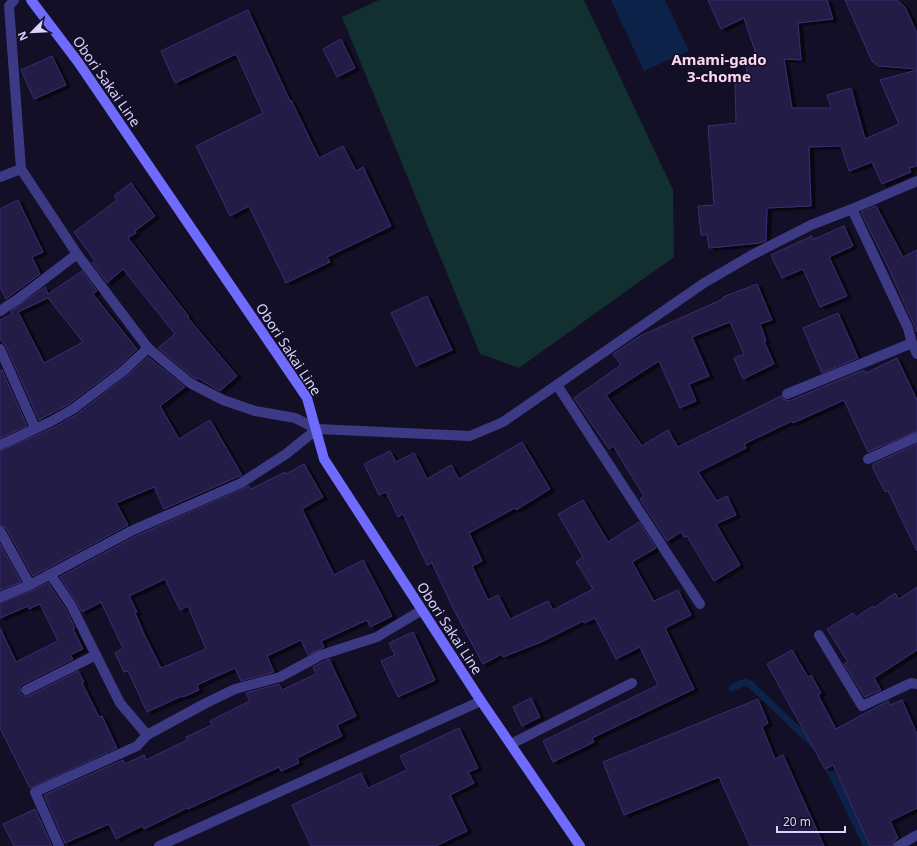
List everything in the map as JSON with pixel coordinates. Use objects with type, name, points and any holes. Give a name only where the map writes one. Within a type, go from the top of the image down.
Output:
[{"type":"main road","name":"Obori Sakai Line","points":[[31,0],[78,62],[307,398],[317,429],[324,459],[576,845]]},
{"type":"street","points":[[14,0],[9,6],[20,169],[77,254],[148,348],[190,382],[223,400],[255,411],[295,418],[317,429],[470,436],[503,422],[704,283],[745,259],[811,225],[917,181]]},
{"type":"street","points":[[0,177],[20,169]]},
{"type":"street","points":[[852,209],[908,328],[917,354]]},
{"type":"street","points":[[0,311],[77,254]]},
{"type":"street","points":[[787,394],[912,343]]},
{"type":"street","points":[[0,445],[73,409],[122,372],[148,348]]},
{"type":"street","points":[[0,349],[35,428]]},
{"type":"street","points":[[557,385],[700,604]]},
{"type":"street","points":[[0,597],[30,585],[131,531],[241,483],[286,454],[317,429]]},
{"type":"street","points":[[868,459],[917,437]]},
{"type":"street","points":[[0,531],[30,585]]},
{"type":"street","points":[[50,574],[71,605],[120,703],[147,735]]},
{"type":"street","points":[[59,846],[35,792],[137,746],[147,735],[235,689],[280,677],[321,655],[377,637],[422,610]]},
{"type":"street","points":[[819,635],[862,706],[911,683],[917,684]]},
{"type":"street","points":[[26,690],[96,655]]},
{"type":"street","points":[[511,744],[632,683]]},
{"type":"street","points":[[159,846],[481,701]]},
{"type":"street","points":[[898,846],[913,840]]},
{"type":"green space","points":[[379,0],[584,0],[673,190],[674,257],[519,368],[480,354],[342,17]]},
{"type":"water","points":[[611,0],[665,0],[689,51],[644,71]]},
{"type":"building","points":[[708,0],[827,0],[833,19],[798,23],[801,60],[784,59],[792,108],[831,108],[827,95],[851,88],[865,139],[899,124],[880,80],[917,70],[917,166],[909,168],[911,172],[882,184],[872,162],[849,171],[841,146],[809,147],[811,206],[767,208],[766,241],[760,243],[709,248],[707,235],[701,235],[698,206],[714,205],[708,126],[736,123],[735,83],[746,82],[747,59],[757,57],[744,18],[721,29]]},
{"type":"building","points":[[845,0],[897,0],[905,7],[917,33],[917,69],[878,66],[872,61]]},
{"type":"building","points":[[248,10],[290,101],[291,100],[319,158],[343,146],[356,171],[363,167],[391,226],[327,257],[330,262],[286,283],[249,206],[230,216],[196,146],[263,113],[236,54],[175,83],[161,51]]},
{"type":"building","points":[[341,39],[355,68],[337,77],[323,49]]},
{"type":"building","points":[[52,56],[66,85],[34,99],[21,70]]},
{"type":"building","points":[[131,183],[155,216],[128,238],[189,317],[188,318],[237,376],[220,391],[198,378],[194,378],[158,348],[175,334],[123,269],[107,283],[92,263],[95,261],[74,232],[117,200],[114,196]]},
{"type":"building","points":[[18,200],[43,252],[32,257],[40,274],[6,299],[0,287],[0,209]]},
{"type":"building","points":[[876,206],[903,257],[917,250],[917,332],[889,269],[861,212]]},
{"type":"building","points":[[844,226],[853,246],[829,257],[847,296],[820,307],[803,269],[782,278],[771,255],[812,236],[812,240]]},
{"type":"building","points":[[82,271],[97,291],[93,294],[137,349],[118,367],[69,404],[39,420],[6,346],[0,339],[0,320],[12,314],[11,311],[45,287],[48,294]],"holes":[[[48,298],[83,342],[44,363],[18,312]]]},
{"type":"building","points":[[757,284],[772,320],[760,324],[766,341],[764,341],[774,364],[743,379],[734,358],[744,354],[730,322],[692,337],[709,376],[689,384],[696,401],[680,408],[659,361],[606,395],[642,446],[668,430],[678,447],[781,396],[783,399],[789,401],[864,370],[866,373],[897,358],[917,400],[917,431],[868,452],[844,400],[793,423],[792,421],[744,444],[746,448],[698,472],[717,501],[727,496],[736,515],[716,524],[740,565],[714,581],[687,536],[684,537],[681,532],[667,541],[640,499],[644,496],[613,446],[609,449],[574,398],[621,365],[613,354],[640,336],[723,299],[723,297]]},
{"type":"building","points":[[427,296],[452,350],[416,366],[391,313]]},
{"type":"building","points":[[838,313],[858,358],[822,373],[803,328]]},
{"type":"building","points":[[148,357],[185,387],[160,406],[179,439],[210,420],[242,475],[164,509],[154,487],[116,503],[128,525],[33,576],[6,528],[0,525],[0,451],[53,428],[76,415],[126,377]]},
{"type":"building","points":[[0,370],[2,370],[27,426],[0,438]]},
{"type":"building","points":[[522,442],[550,489],[516,510],[515,508],[469,533],[482,561],[472,566],[488,600],[498,595],[510,619],[548,601],[553,610],[593,589],[576,562],[583,557],[558,514],[583,500],[608,542],[639,522],[656,548],[632,562],[654,601],[678,590],[691,615],[665,628],[694,689],[592,738],[594,742],[553,762],[543,741],[658,685],[640,647],[616,659],[595,618],[584,623],[583,621],[541,642],[503,657],[502,654],[483,664],[454,610],[432,563],[427,565],[403,514],[398,517],[386,492],[379,495],[364,464],[390,451],[396,462],[414,453],[427,479],[451,465],[459,479]]},
{"type":"building","points":[[917,444],[917,551],[888,491],[885,492],[872,466],[874,465],[873,464]]},
{"type":"building","points":[[304,464],[323,497],[302,509],[334,575],[363,560],[392,616],[370,627],[367,620],[321,641],[324,647],[308,655],[301,640],[267,656],[274,672],[241,681],[235,668],[197,685],[199,690],[147,712],[128,671],[124,672],[115,653],[123,648],[101,602],[82,612],[60,577],[134,537],[249,486],[251,489],[285,472],[286,474]],"holes":[[[165,579],[180,610],[188,606],[206,649],[161,668],[144,634],[135,613],[137,612],[129,596]]]},
{"type":"building","points":[[0,544],[21,582],[0,590]]},
{"type":"building","points":[[48,583],[65,608],[83,649],[70,655],[73,659],[23,684],[20,687],[20,693],[23,696],[29,696],[78,671],[84,682],[82,683],[99,717],[102,716],[117,748],[30,788],[0,728],[0,628],[16,662],[58,641],[40,604],[29,609],[28,606],[0,618],[0,603],[32,591]]},
{"type":"building","points":[[917,587],[917,650],[874,678],[881,690],[865,697],[844,664],[848,662],[827,629],[853,613],[856,617],[873,606],[874,608],[895,593],[899,599]]},
{"type":"building","points":[[413,632],[435,680],[398,697],[381,661],[395,655],[389,643]]},
{"type":"building","points":[[792,650],[808,677],[811,675],[821,693],[818,695],[836,729],[888,701],[890,705],[902,700],[917,734],[917,808],[890,821],[898,838],[893,842],[892,846],[870,846],[833,765],[825,769],[767,664]]},
{"type":"building","points":[[329,659],[356,716],[337,725],[342,736],[297,758],[299,763],[281,771],[279,767],[144,829],[142,826],[116,839],[109,824],[65,843],[44,795],[123,760],[125,764],[144,755],[146,760],[187,740],[186,737],[212,725],[210,721],[250,701],[246,693],[279,684],[282,690],[316,674],[313,667]]},
{"type":"building","points":[[531,698],[540,717],[522,726],[513,707]]},
{"type":"building","points":[[758,699],[768,723],[762,727],[775,759],[783,755],[824,846],[750,846],[719,777],[624,815],[603,762]]},
{"type":"building","points":[[459,728],[478,768],[468,772],[474,783],[450,795],[467,831],[436,846],[311,846],[292,805],[361,773],[368,788],[407,770],[400,756]]},
{"type":"building","points":[[35,809],[52,846],[14,846],[3,824]]},
{"type":"waterway","points":[[732,688],[745,682],[750,684],[815,746]]},
{"type":"waterway","points":[[825,760],[867,846]]},
{"type":"district","name":"Amami-gado 3-chome","points":[[719,68]]}]
